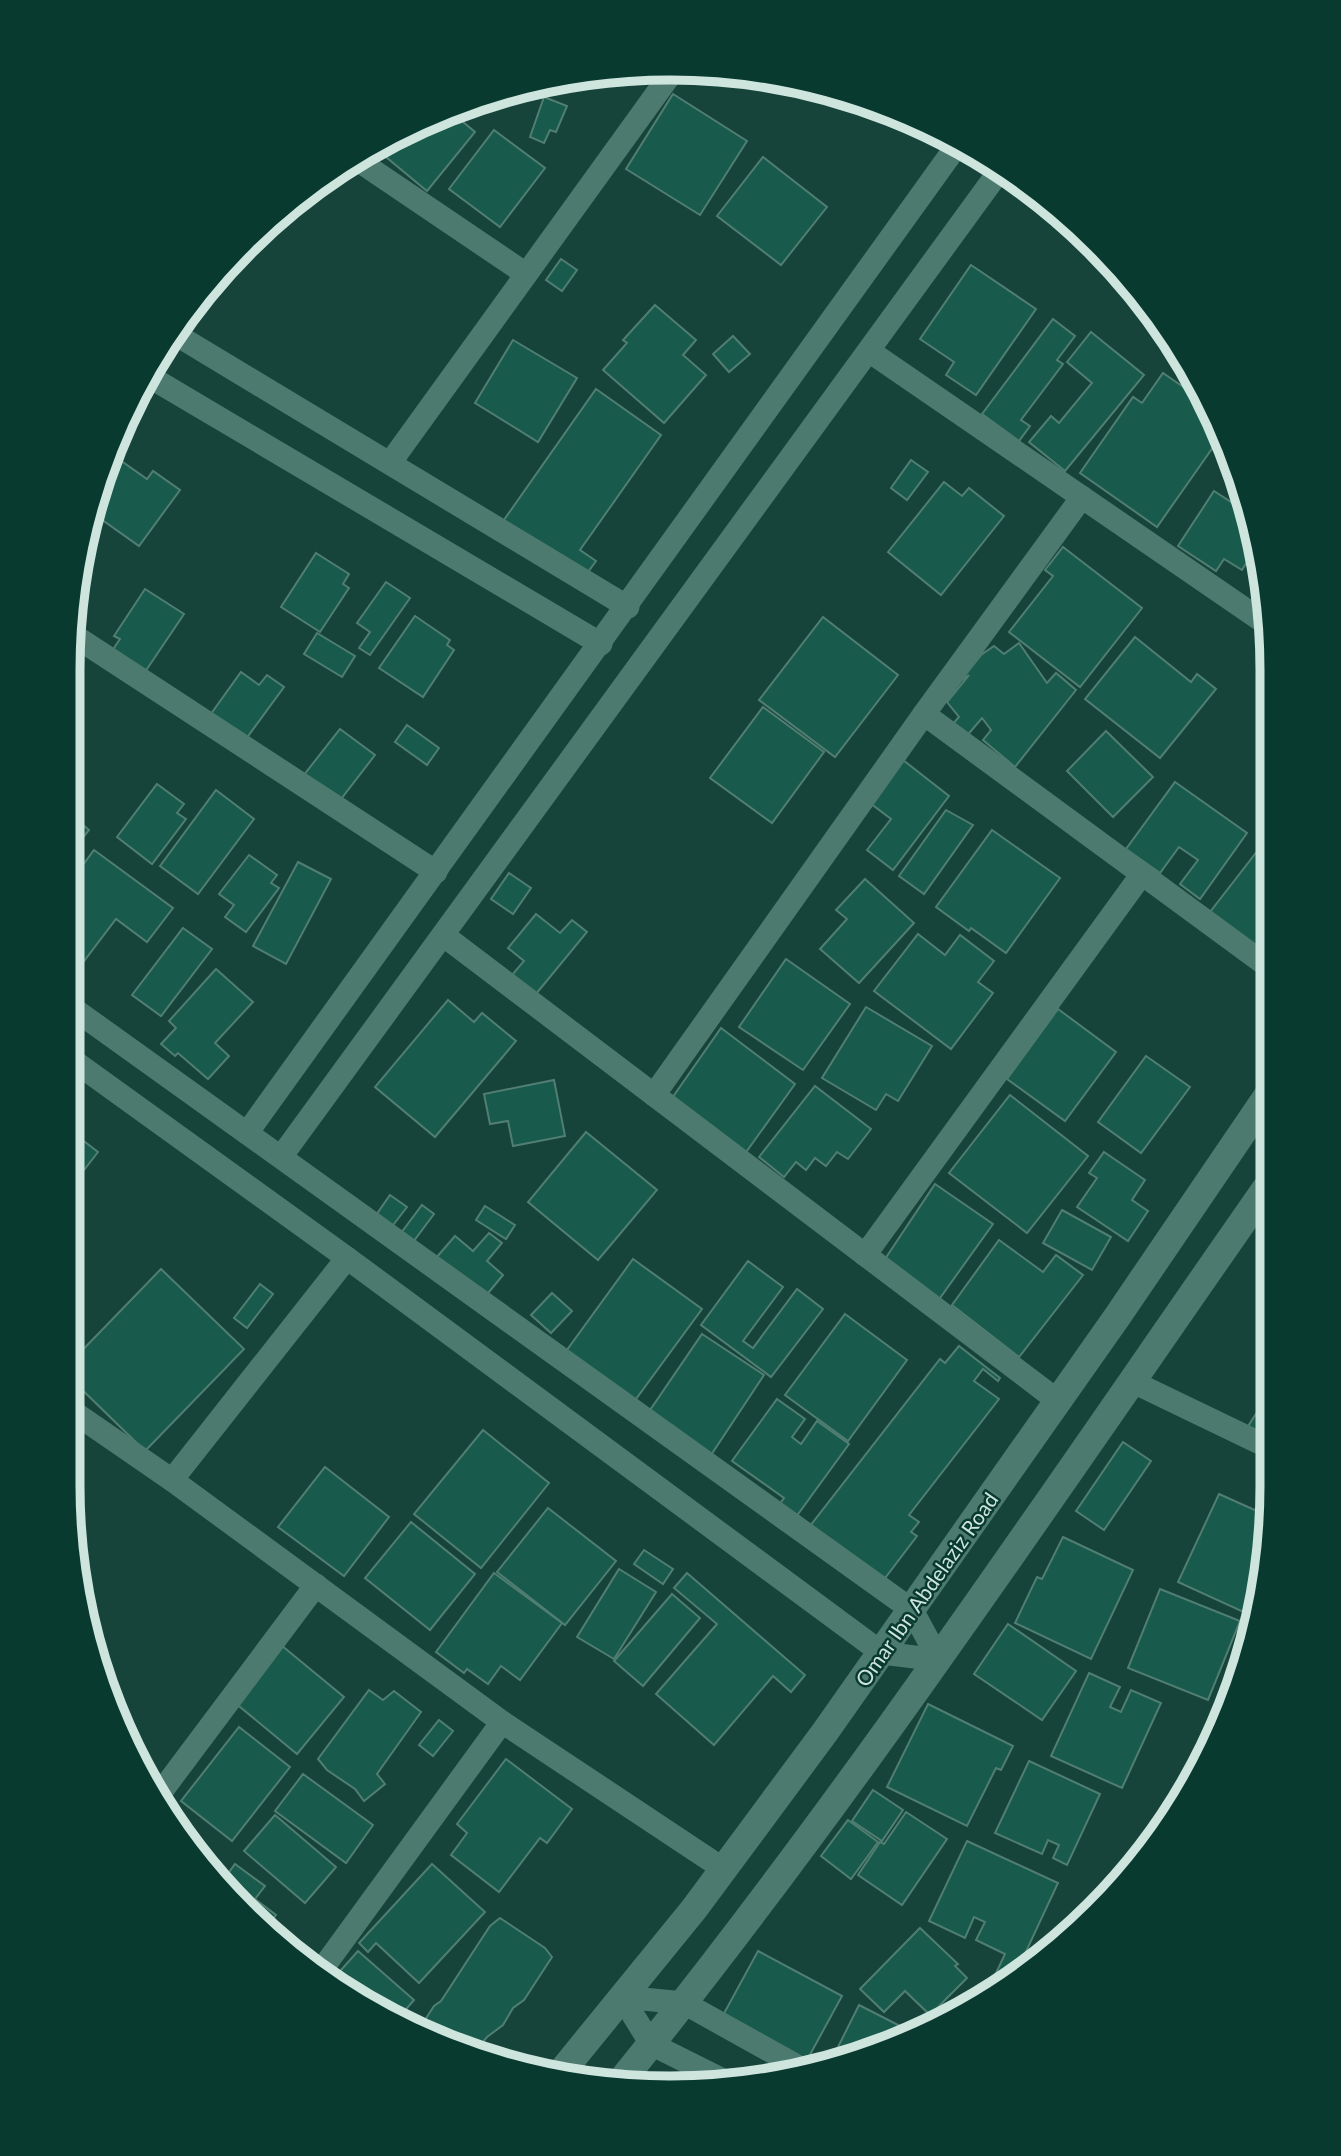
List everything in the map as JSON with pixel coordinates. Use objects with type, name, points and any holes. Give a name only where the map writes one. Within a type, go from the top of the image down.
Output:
[{"type":"street","points":[[390,463],[666,80]]},
{"type":"street","points":[[247,1133],[628,607],[952,152]]},
{"type":"street","points":[[366,166],[526,274]]},
{"type":"street","points":[[281,1157],[994,178]]},
{"type":"street","points":[[183,339],[628,607]]},
{"type":"street","points":[[869,351],[1258,618]]},
{"type":"street","points":[[157,381],[601,644]]},
{"type":"street","points":[[654,1095],[924,714],[1082,497]]},
{"type":"street","points":[[82,641],[436,872]]},
{"type":"street","points":[[924,714],[1260,961]]},
{"type":"street","points":[[865,1255],[1142,874]]},
{"type":"street","points":[[443,935],[1058,1401]]},
{"type":"street","points":[[80,1013],[912,1610],[939,1660]]},
{"type":"street","points":[[80,1065],[347,1258],[882,1653],[939,1660]]},
{"type":"street","name":"Omar Ibn Abdelaziz Road","points":[[566,2066],[694,1909],[882,1653],[1260,1118]]},
{"type":"street","points":[[627,2074],[808,1840],[939,1660],[1260,1197]]},
{"type":"street","points":[[172,1480],[347,1258]]},
{"type":"street","points":[[1131,1381],[1260,1443]]},
{"type":"street","points":[[80,1419],[172,1480],[502,1722],[722,1868]]},
{"type":"street","points":[[165,1788],[316,1585]]},
{"type":"street","points":[[326,1964],[502,1722]]},
{"type":"street","points":[[622,1997],[684,2003],[791,2063]]},
{"type":"street","points":[[622,1997],[651,2044],[711,2074]]},
{"type":"building","points":[[673,94],[747,141],[700,215],[626,169]]},
{"type":"building","points":[[544,97],[567,106],[556,132],[550,130],[544,143],[530,137]]},
{"type":"building","points":[[460,120],[475,132],[427,191],[384,155]]},
{"type":"building","points":[[494,130],[545,168],[500,227],[449,189]]},
{"type":"building","points":[[763,157],[827,207],[781,265],[717,216]]},
{"type":"building","points":[[561,259],[577,270],[562,291],[546,280]]},
{"type":"building","points":[[971,265],[1036,309],[976,395],[946,375],[954,362],[920,339]]},
{"type":"building","points":[[655,305],[696,340],[683,355],[706,375],[664,423],[603,370],[627,343],[623,340]]},
{"type":"building","points":[[1053,319],[1075,336],[1057,360],[1063,364],[1021,420],[1030,426],[1019,441],[982,414]]},
{"type":"building","points":[[1091,332],[1144,375],[1065,471],[1029,442],[1051,416],[1059,423],[1092,383],[1067,362]]},
{"type":"building","points":[[733,336],[750,354],[729,372],[713,354]]},
{"type":"building","points":[[513,340],[577,378],[538,442],[475,403]]},
{"type":"building","points":[[1163,373],[1190,391],[1215,444],[1157,527],[1080,473],[1133,397],[1142,403]]},
{"type":"building","points":[[596,389],[661,435],[580,550],[596,561],[580,583],[499,527]]},
{"type":"building","points":[[120,460],[147,479],[153,471],[180,490],[139,546],[101,519]]},
{"type":"building","points":[[911,460],[928,472],[907,500],[891,488]]},
{"type":"building","points":[[944,482],[962,496],[969,488],[1004,516],[941,595],[888,552]]},
{"type":"building","points":[[1214,491],[1236,505],[1249,558],[1242,570],[1224,559],[1216,571],[1178,546]]},
{"type":"building","points":[[1063,547],[1142,608],[1080,687],[1009,632],[1053,576],[1045,570]]},
{"type":"building","points":[[316,553],[349,574],[343,584],[349,588],[320,632],[281,607]]},
{"type":"building","points":[[386,582],[410,598],[370,655],[359,648],[370,632],[357,623]]},
{"type":"building","points":[[145,589],[184,614],[145,672],[112,651],[120,639],[114,636]]},
{"type":"building","points":[[415,616],[450,640],[447,645],[454,650],[423,697],[379,668]]},
{"type":"building","points":[[823,617],[898,675],[835,757],[759,700]]},
{"type":"building","points":[[317,633],[355,656],[342,677],[304,654]]},
{"type":"building","points":[[1135,637],[1191,682],[1197,674],[1216,689],[1160,758],[1085,699]]},
{"type":"building","points":[[1019,643],[1047,683],[1056,673],[1076,690],[1015,767],[983,740],[991,730],[982,718],[965,738],[951,726],[959,717],[947,702],[981,655],[994,646],[1004,654]]},
{"type":"building","points":[[241,672],[259,685],[267,675],[284,687],[243,743],[208,718]]},
{"type":"building","points":[[763,707],[824,752],[772,823],[710,778]]},
{"type":"building","points":[[407,725],[439,748],[427,765],[395,742]]},
{"type":"building","points":[[340,729],[375,755],[331,812],[296,785]]},
{"type":"building","points":[[1106,731],[1153,777],[1113,817],[1067,771]]},
{"type":"building","points":[[903,760],[949,796],[893,870],[867,850],[891,819],[870,803]]},
{"type":"building","points":[[1175,782],[1247,833],[1200,899],[1180,884],[1198,860],[1179,847],[1160,873],[1126,849]]},
{"type":"building","points":[[157,784],[184,804],[177,813],[186,819],[152,864],[117,837]]},
{"type":"building","points":[[216,790],[254,819],[198,894],[160,866]]},
{"type":"building","points":[[946,810],[973,825],[924,894],[899,876]]},
{"type":"building","points":[[80,822],[89,830],[80,841]]},
{"type":"building","points":[[992,830],[1060,878],[1006,953],[936,907]]},
{"type":"building","points":[[1260,848],[1260,950],[1210,912]]},
{"type":"building","points":[[94,850],[173,908],[147,942],[116,919],[80,966],[80,869]]},
{"type":"building","points":[[249,855],[277,875],[271,883],[279,888],[246,932],[225,917],[234,905],[219,894]]},
{"type":"building","points":[[298,862],[331,879],[286,964],[253,946]]},
{"type":"building","points":[[509,873],[531,888],[513,914],[491,899]]},
{"type":"building","points":[[865,879],[914,923],[859,983],[820,949],[847,919],[836,910]]},
{"type":"building","points":[[536,914],[560,933],[572,920],[587,932],[531,1000],[507,981],[524,961],[508,948]]},
{"type":"building","points":[[183,928],[212,949],[161,1016],[132,995]]},
{"type":"building","points":[[918,934],[945,955],[960,935],[994,961],[978,982],[993,993],[951,1049],[874,991]]},
{"type":"building","points":[[786,959],[850,1004],[803,1070],[739,1027]]},
{"type":"building","points":[[216,969],[253,1002],[215,1043],[229,1056],[208,1079],[178,1053],[175,1056],[161,1044],[176,1028],[169,1021]]},
{"type":"building","points":[[448,1000],[474,1022],[482,1013],[516,1041],[435,1137],[375,1087]]},
{"type":"building","points":[[866,1007],[932,1046],[898,1101],[886,1094],[876,1110],[822,1078]]},
{"type":"building","points":[[1058,1009],[1116,1052],[1065,1121],[1007,1079]]},
{"type":"building","points":[[721,1028],[795,1084],[744,1155],[670,1101]]},
{"type":"building","points":[[1146,1056],[1190,1087],[1141,1153],[1098,1122]]},
{"type":"building","points":[[554,1080],[565,1136],[513,1146],[508,1121],[490,1124],[484,1094]]},
{"type":"building","points":[[815,1086],[871,1129],[848,1159],[837,1152],[826,1166],[815,1158],[806,1170],[796,1162],[784,1177],[759,1157]]},
{"type":"building","points":[[1010,1095],[1088,1156],[1027,1233],[949,1173]]},
{"type":"building","points":[[586,1132],[657,1190],[598,1260],[528,1202]]},
{"type":"building","points":[[80,1138],[98,1152],[80,1175]]},
{"type":"building","points":[[1104,1152],[1145,1180],[1132,1200],[1148,1211],[1128,1241],[1077,1207],[1097,1178],[1089,1173]]},
{"type":"building","points":[[935,1184],[993,1224],[935,1305],[883,1262]]},
{"type":"building","points":[[390,1195],[407,1207],[390,1229],[374,1218]]},
{"type":"building","points":[[422,1205],[434,1214],[410,1246],[398,1237]]},
{"type":"building","points":[[485,1206],[515,1225],[506,1239],[476,1220]]},
{"type":"building","points":[[1062,1210],[1111,1237],[1092,1270],[1043,1243]]},
{"type":"building","points":[[489,1233],[502,1243],[487,1261],[503,1275],[484,1298],[436,1258],[455,1236],[473,1251]]},
{"type":"building","points":[[999,1240],[1043,1272],[1056,1255],[1083,1275],[1019,1357],[952,1305]]},
{"type":"building","points":[[633,1259],[702,1309],[633,1403],[564,1354]]},
{"type":"building","points":[[748,1261],[783,1287],[743,1341],[753,1348],[797,1289],[823,1309],[771,1377],[701,1325]]},
{"type":"building","points":[[161,1269],[244,1349],[145,1451],[80,1388],[80,1353]]},
{"type":"building","points":[[260,1284],[273,1294],[247,1328],[234,1318]]},
{"type":"building","points":[[552,1293],[572,1311],[551,1333],[531,1315]]},
{"type":"building","points":[[845,1314],[907,1360],[848,1441],[785,1395]]},
{"type":"building","points":[[702,1334],[764,1375],[709,1458],[646,1416]]},
{"type":"building","points":[[959,1346],[1000,1378],[998,1381],[983,1369],[974,1381],[999,1399],[909,1515],[919,1522],[911,1532],[917,1536],[882,1582],[810,1526],[940,1359],[945,1363]]},
{"type":"building","points":[[777,1399],[805,1419],[792,1437],[801,1444],[817,1421],[849,1444],[793,1521],[776,1509],[784,1498],[732,1461]]},
{"type":"building","points":[[1260,1408],[1260,1435],[1247,1428]]},
{"type":"building","points":[[483,1430],[549,1483],[481,1568],[414,1514]]},
{"type":"building","points":[[1123,1442],[1151,1461],[1104,1530],[1076,1511]]},
{"type":"building","points":[[325,1467],[389,1517],[344,1576],[278,1527]]},
{"type":"building","points":[[1219,1494],[1259,1512],[1255,1563],[1246,1613],[1178,1582]]},
{"type":"building","points":[[548,1508],[616,1561],[565,1625],[497,1572]]},
{"type":"building","points":[[411,1522],[475,1574],[430,1630],[365,1578]]},
{"type":"building","points":[[1063,1537],[1133,1570],[1091,1659],[1015,1623],[1037,1577],[1042,1579]]},
{"type":"building","points":[[644,1550],[673,1569],[663,1584],[634,1564]]},
{"type":"building","points":[[619,1569],[656,1592],[614,1659],[577,1637]]},
{"type":"building","points":[[494,1573],[562,1623],[520,1680],[501,1666],[488,1684],[467,1669],[464,1673],[436,1652]]},
{"type":"building","points":[[687,1573],[805,1675],[791,1692],[773,1676],[714,1745],[656,1694],[717,1624],[674,1588]]},
{"type":"building","points":[[1160,1589],[1240,1621],[1208,1700],[1128,1668]]},
{"type":"building","points":[[672,1594],[700,1618],[643,1686],[614,1661]]},
{"type":"building","points":[[1008,1624],[1076,1671],[1042,1720],[974,1674]]},
{"type":"building","points":[[281,1645],[344,1697],[297,1754],[234,1702]]},
{"type":"building","points":[[1089,1673],[1120,1687],[1110,1707],[1121,1712],[1131,1690],[1161,1703],[1122,1788],[1051,1756]]},
{"type":"building","points":[[369,1690],[383,1700],[394,1691],[421,1712],[377,1774],[385,1784],[364,1801],[355,1789],[327,1770],[318,1759]]},
{"type":"building","points":[[928,1704],[1013,1746],[1001,1770],[996,1768],[967,1826],[887,1787]]},
{"type":"building","points":[[439,1720],[453,1731],[433,1756],[419,1745]]},
{"type":"building","points":[[239,1727],[290,1767],[232,1841],[181,1801]]},
{"type":"building","points":[[506,1759],[572,1809],[547,1843],[540,1838],[499,1892],[451,1855],[467,1833],[457,1824]]},
{"type":"building","points":[[1029,1761],[1100,1794],[1067,1865],[1053,1858],[1059,1845],[1048,1840],[1042,1854],[995,1833]]},
{"type":"building","points":[[303,1774],[373,1825],[346,1863],[275,1811]]},
{"type":"building","points":[[873,1790],[903,1810],[882,1841],[852,1821]]},
{"type":"building","points":[[906,1812],[947,1839],[902,1905],[858,1875],[880,1842],[884,1844]]},
{"type":"building","points":[[275,1815],[336,1867],[305,1903],[244,1851]]},
{"type":"building","points":[[848,1820],[878,1842],[851,1879],[821,1856]]},
{"type":"building","points":[[967,1841],[1058,1883],[1022,1959],[993,1979],[1005,1954],[976,1940],[985,1922],[974,1917],[965,1938],[929,1921]]},
{"type":"building","points":[[235,1864],[265,1886],[255,1899],[276,1915],[272,1920],[253,1903],[227,1875]]},
{"type":"building","points":[[432,1864],[485,1912],[419,1983],[376,1943],[368,1952],[359,1943]]},
{"type":"building","points":[[500,1918],[545,1948],[552,1957],[524,2000],[513,2008],[503,2025],[481,2044],[424,2021],[434,2006],[441,2001],[490,1926]]},
{"type":"building","points":[[920,1928],[958,1964],[955,1966],[967,1978],[930,2015],[905,1991],[884,2012],[860,1989]]},
{"type":"building","points":[[358,1951],[414,2000],[404,2012],[338,1973]]},
{"type":"building","points":[[758,1951],[842,1996],[808,2059],[802,2060],[722,2017]]},
{"type":"building","points":[[859,2005],[903,2028],[860,2044],[836,2051]]}]
